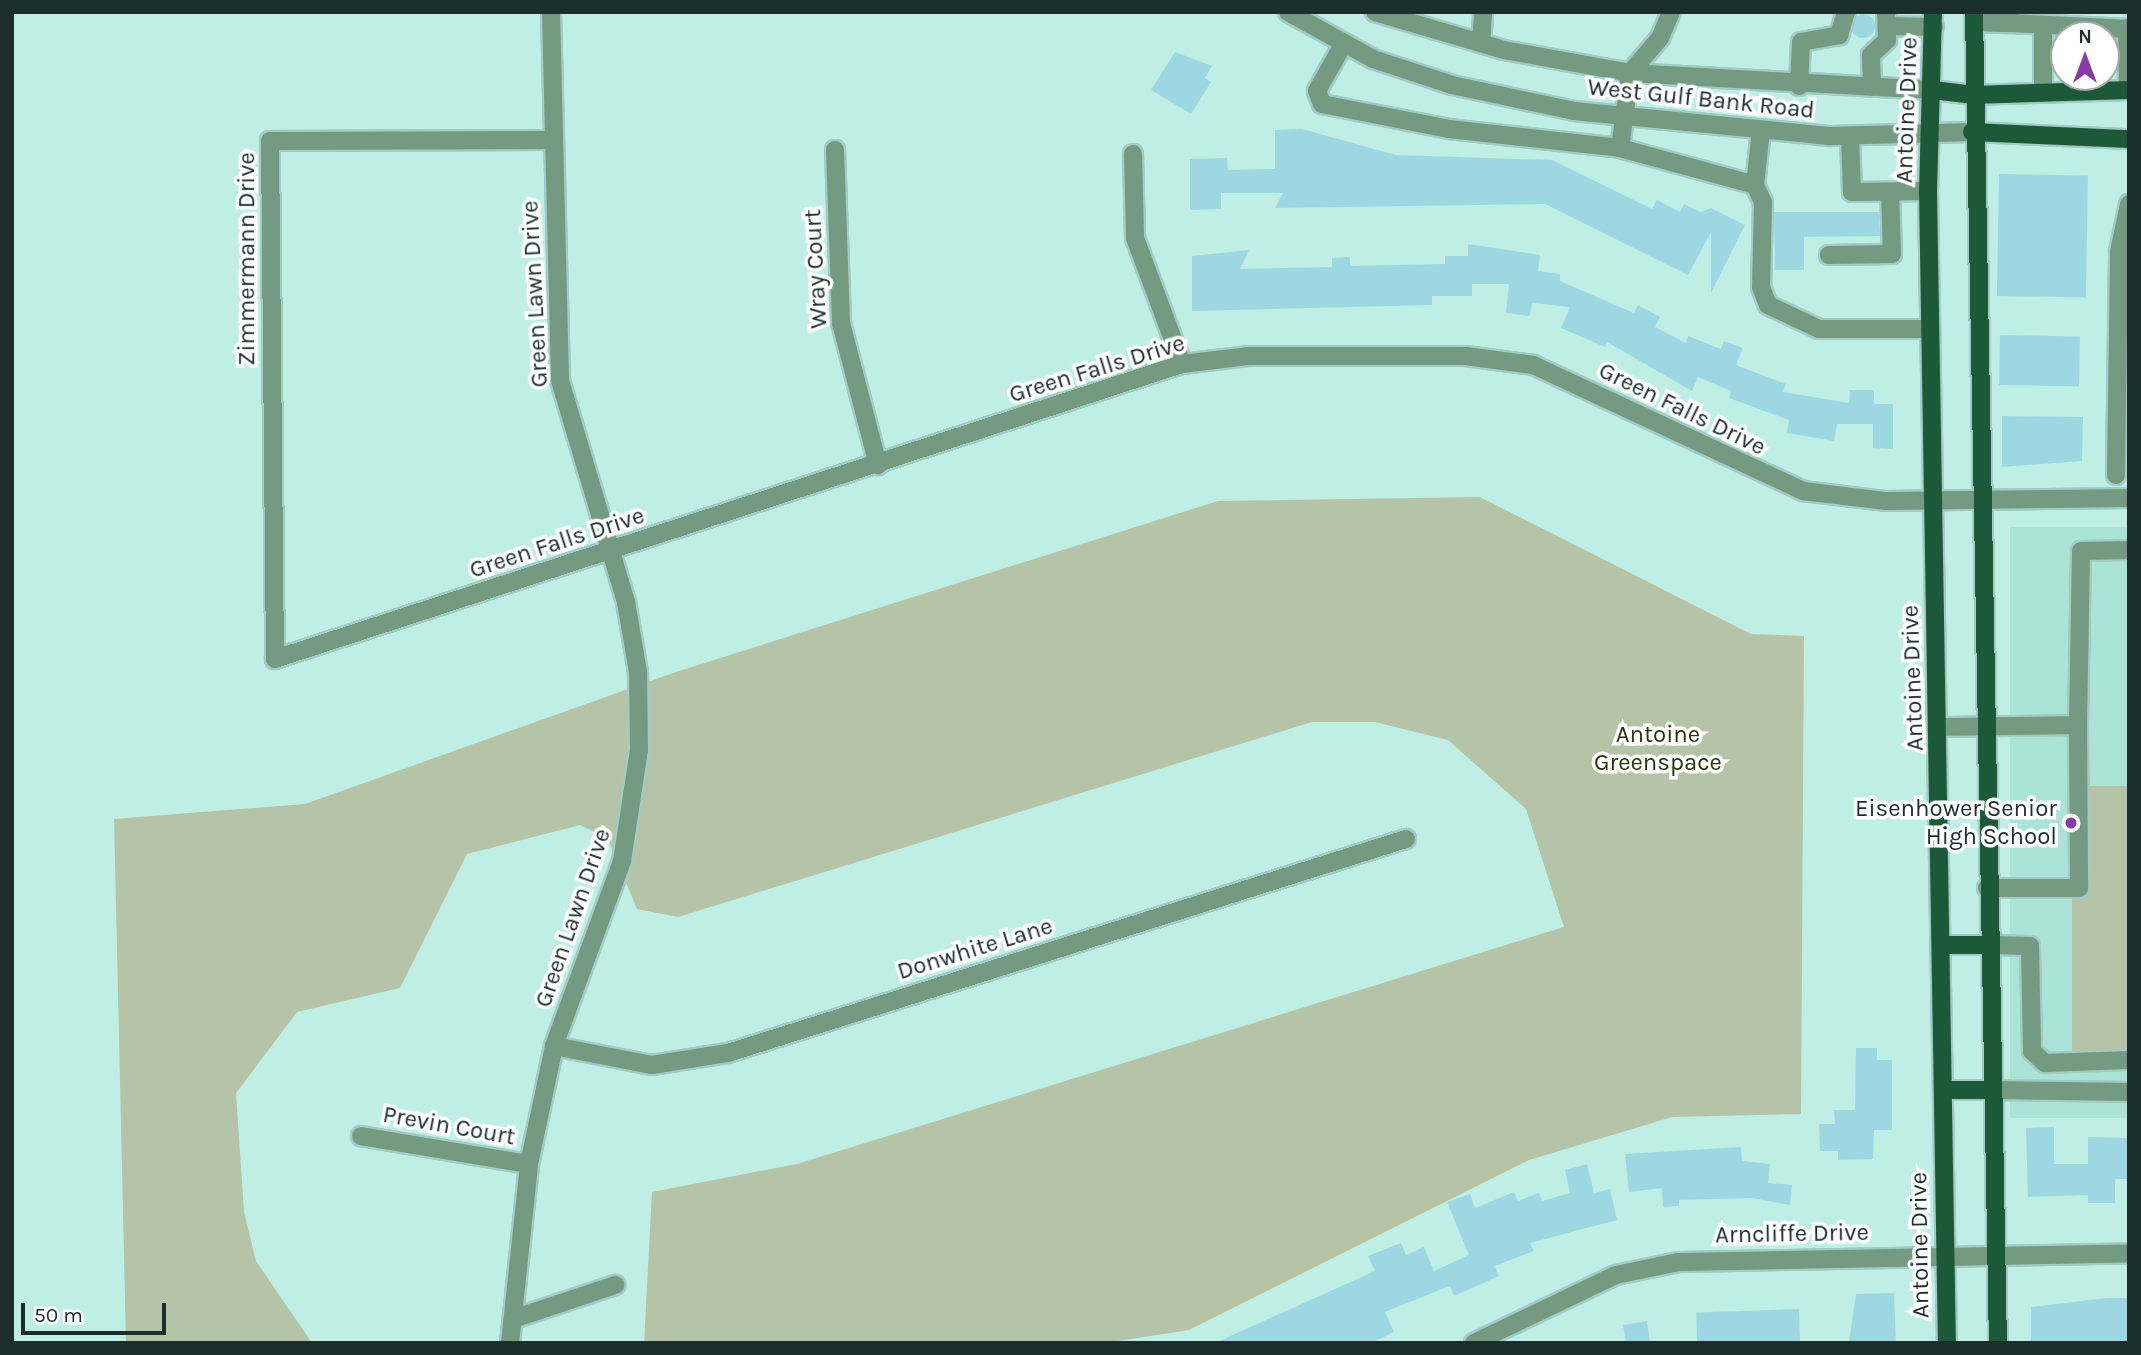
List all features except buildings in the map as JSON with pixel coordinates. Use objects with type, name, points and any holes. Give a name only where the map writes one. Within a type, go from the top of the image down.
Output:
[{"type":"main road","points":[[1974,17],[1972,132],[1982,499],[1983,727],[1998,1343]]},
{"type":"main road","name":"Antoine Drive","points":[[1934,19],[1928,191],[1931,500],[1940,727],[1947,1343]]},
{"type":"main road","name":"West Gulf Bank Road","points":[[1933,90],[1972,95],[2043,88],[2128,90]]},
{"type":"main road","name":"West Gulf Bank Road","points":[[1972,132],[2129,139]]},
{"type":"main road","points":[[1942,945],[1989,945]]},
{"type":"main road","points":[[1943,1090],[1992,1090]]},
{"type":"street","name":"Green Lawn Drive","points":[[510,1343],[529,1164],[554,1046],[622,861],[636,791],[638,672],[626,602],[608,552],[560,380],[552,140],[551,12]]},
{"type":"street","name":"West Gulf Bank Road","points":[[1287,12],[1344,43],[1452,85],[1625,117],[1761,131],[1850,136],[1931,130],[1972,132]]},
{"type":"street","name":"West Gulf Bank Road","points":[[1375,12],[1433,21],[1481,43],[1630,72],[1799,86],[1933,90]]},
{"type":"street","points":[[1481,43],[1483,12]]},
{"type":"street","points":[[1619,148],[1630,72],[1660,38],[1671,12]]},
{"type":"street","points":[[1799,86],[1801,42],[1839,35],[1846,12]]},
{"type":"street","points":[[1974,17],[2010,18],[2043,25],[2128,29],[2128,90]]},
{"type":"street","points":[[1872,87],[1871,55],[1887,40],[1887,19],[1934,19]]},
{"type":"street","points":[[2043,25],[2043,88]]},
{"type":"street","points":[[1344,43],[1317,91],[1322,104],[1449,129],[1619,148],[1755,186]]},
{"type":"street","points":[[1761,131],[1755,186],[1763,202],[1761,287],[1768,305],[1819,329],[1930,329]]},
{"type":"street","points":[[1850,136],[1852,192],[1928,191]]},
{"type":"street","name":"Zimmermann Drive","points":[[275,659],[270,141],[552,140]]},
{"type":"street","name":"Wray Court","points":[[835,150],[841,323],[878,465]]},
{"type":"street","points":[[1133,154],[1135,239],[1182,364]]},
{"type":"street","points":[[1829,255],[1892,254],[1890,191]]},
{"type":"street","points":[[2116,475],[2119,252],[2129,204]]},
{"type":"street","name":"Green Falls Drive","points":[[275,659],[1182,364],[1248,356],[1465,356],[1533,365],[1803,491],[1931,500],[2129,498]]},
{"type":"street","points":[[1987,888],[2079,888],[2081,551],[2129,550]]},
{"type":"street","points":[[1940,727],[2078,725]]},
{"type":"street","name":"Donwhite Lane","points":[[554,1046],[652,1065],[728,1053],[1406,839]]},
{"type":"street","points":[[1989,945],[2030,946],[2032,1052],[2045,1063],[2129,1060]]},
{"type":"street","points":[[1992,1090],[2129,1092]]},
{"type":"street","name":"Previn Court","points":[[361,1136],[529,1164]]},
{"type":"street","name":"Arncliffe Drive","points":[[1474,1343],[1647,1266],[2129,1253]]},
{"type":"street","points":[[513,1319],[614,1285]]},
{"type":"shaded area","name":"Eisenhower Senior High School","points":[[2010,527],[2129,527],[2129,1118],[2010,1118]]},
{"type":"green space","name":"Antoine Greenspace","points":[[1480,497],[1751,634],[1804,636],[1801,1114],[1672,1117],[1529,1160],[1189,1330],[1105,1343],[644,1343],[652,1192],[797,1164],[1564,927],[1526,809],[1448,740],[1375,722],[1312,722],[678,917],[637,909],[608,839],[580,825],[467,854],[400,988],[297,1012],[236,1093],[244,1212],[256,1261],[312,1343],[126,1343],[114,819],[305,804],[676,672],[1218,501]]},
{"type":"green space","points":[[2072,786],[2129,786],[2129,1052],[2072,1052]]},
{"type":"place","name":"Eisenhower Senior High School","points":[[2071,823]]}]
